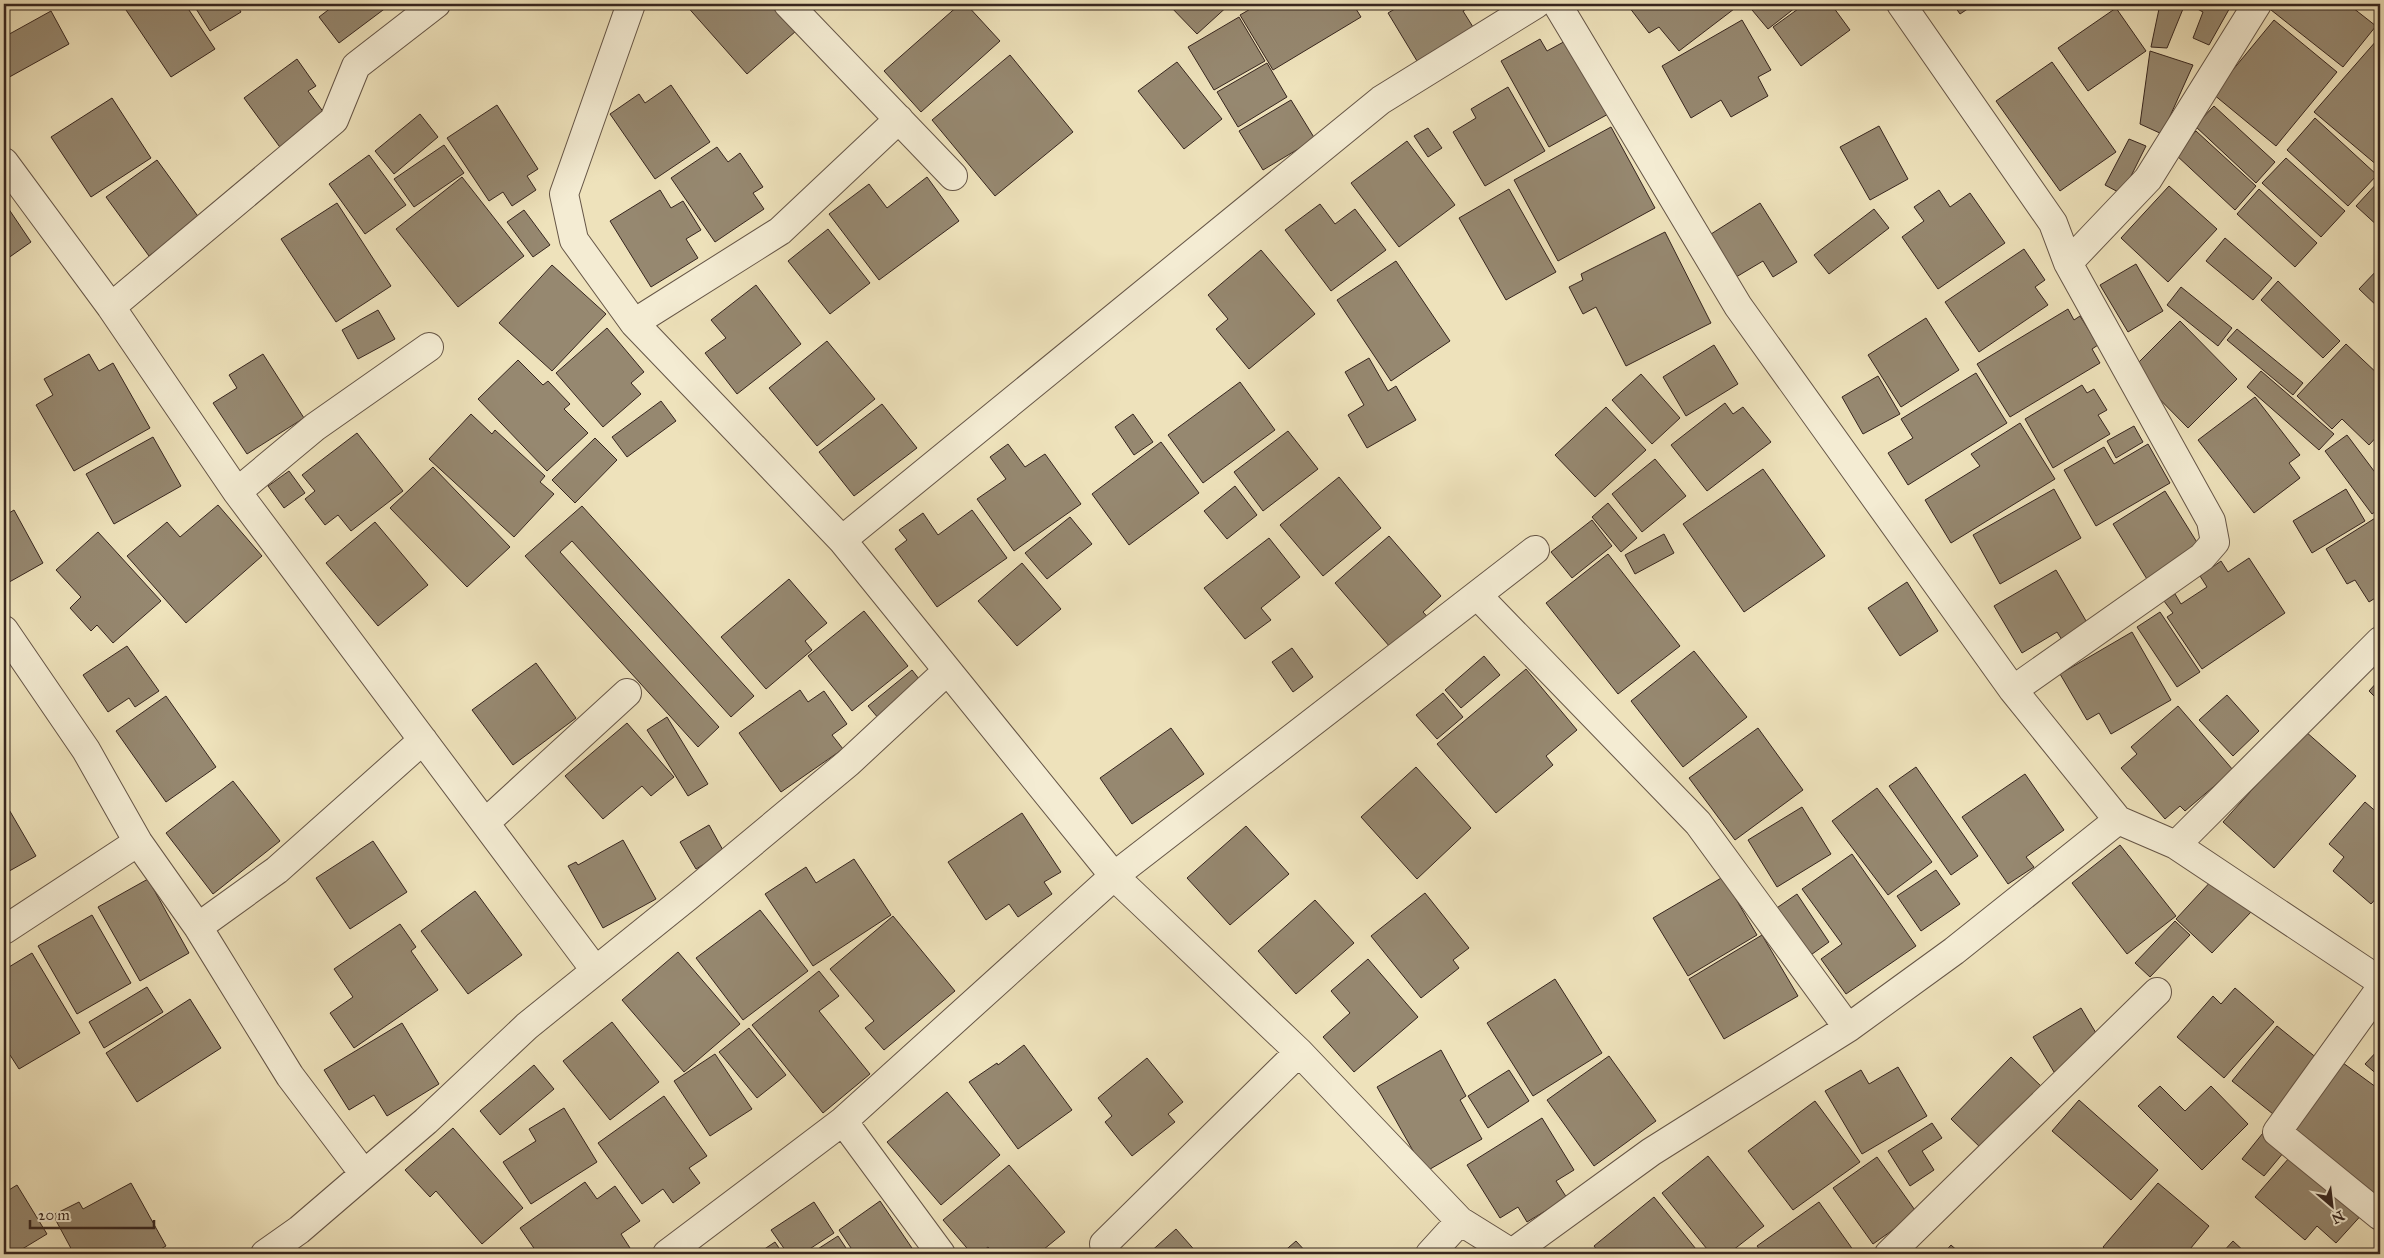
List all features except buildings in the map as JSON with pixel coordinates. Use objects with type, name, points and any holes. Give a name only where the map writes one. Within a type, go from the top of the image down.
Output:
[{"type":"street","points":[[111,306],[334,120],[356,66],[436,4]]},
{"type":"street","points":[[632,4],[564,194],[574,240],[634,323],[842,540],[1114,876],[1299,1052],[1460,1221],[1513,1253],[1650,1152],[1848,1028],[1954,951],[2118,820]]},
{"type":"street","points":[[788,4],[953,176]]},
{"type":"street","points":[[842,540],[1381,100],[1536,4]]},
{"type":"street","points":[[1557,4],[1738,306],[2013,690],[2118,820],[2176,845],[2380,981]]},
{"type":"street","points":[[1901,4],[2053,223],[2068,263],[2212,521],[2214,542],[2202,557],[2013,690]]},
{"type":"street","points":[[2068,263],[2148,179],[2257,4]]},
{"type":"street","points":[[634,323],[780,231],[899,119]]},
{"type":"street","points":[[4,162],[111,306],[237,492],[595,970]]},
{"type":"street","points":[[237,492],[315,427],[429,347]]},
{"type":"street","points":[[667,1254],[844,1121],[1114,876],[1535,550]]},
{"type":"street","points":[[1477,595],[1698,823],[1848,1028]]},
{"type":"street","points":[[4,630],[86,750],[138,842],[198,927],[290,1076],[364,1174]]},
{"type":"street","points":[[2176,845],[2380,641]]},
{"type":"street","points":[[266,1254],[299,1230],[426,1121],[527,1026],[688,897],[848,763],[947,671]]},
{"type":"street","points":[[485,823],[627,693]]},
{"type":"street","points":[[198,927],[277,870],[423,740]]},
{"type":"street","points":[[4,930],[138,842]]},
{"type":"street","points":[[2380,989],[2277,1132],[2380,1216]]},
{"type":"street","points":[[1889,1254],[2157,992]]},
{"type":"street","points":[[1104,1244],[1299,1052]]},
{"type":"street","points":[[844,1121],[941,1254]]},
{"type":"street","points":[[1430,1254],[1460,1221]]}]
